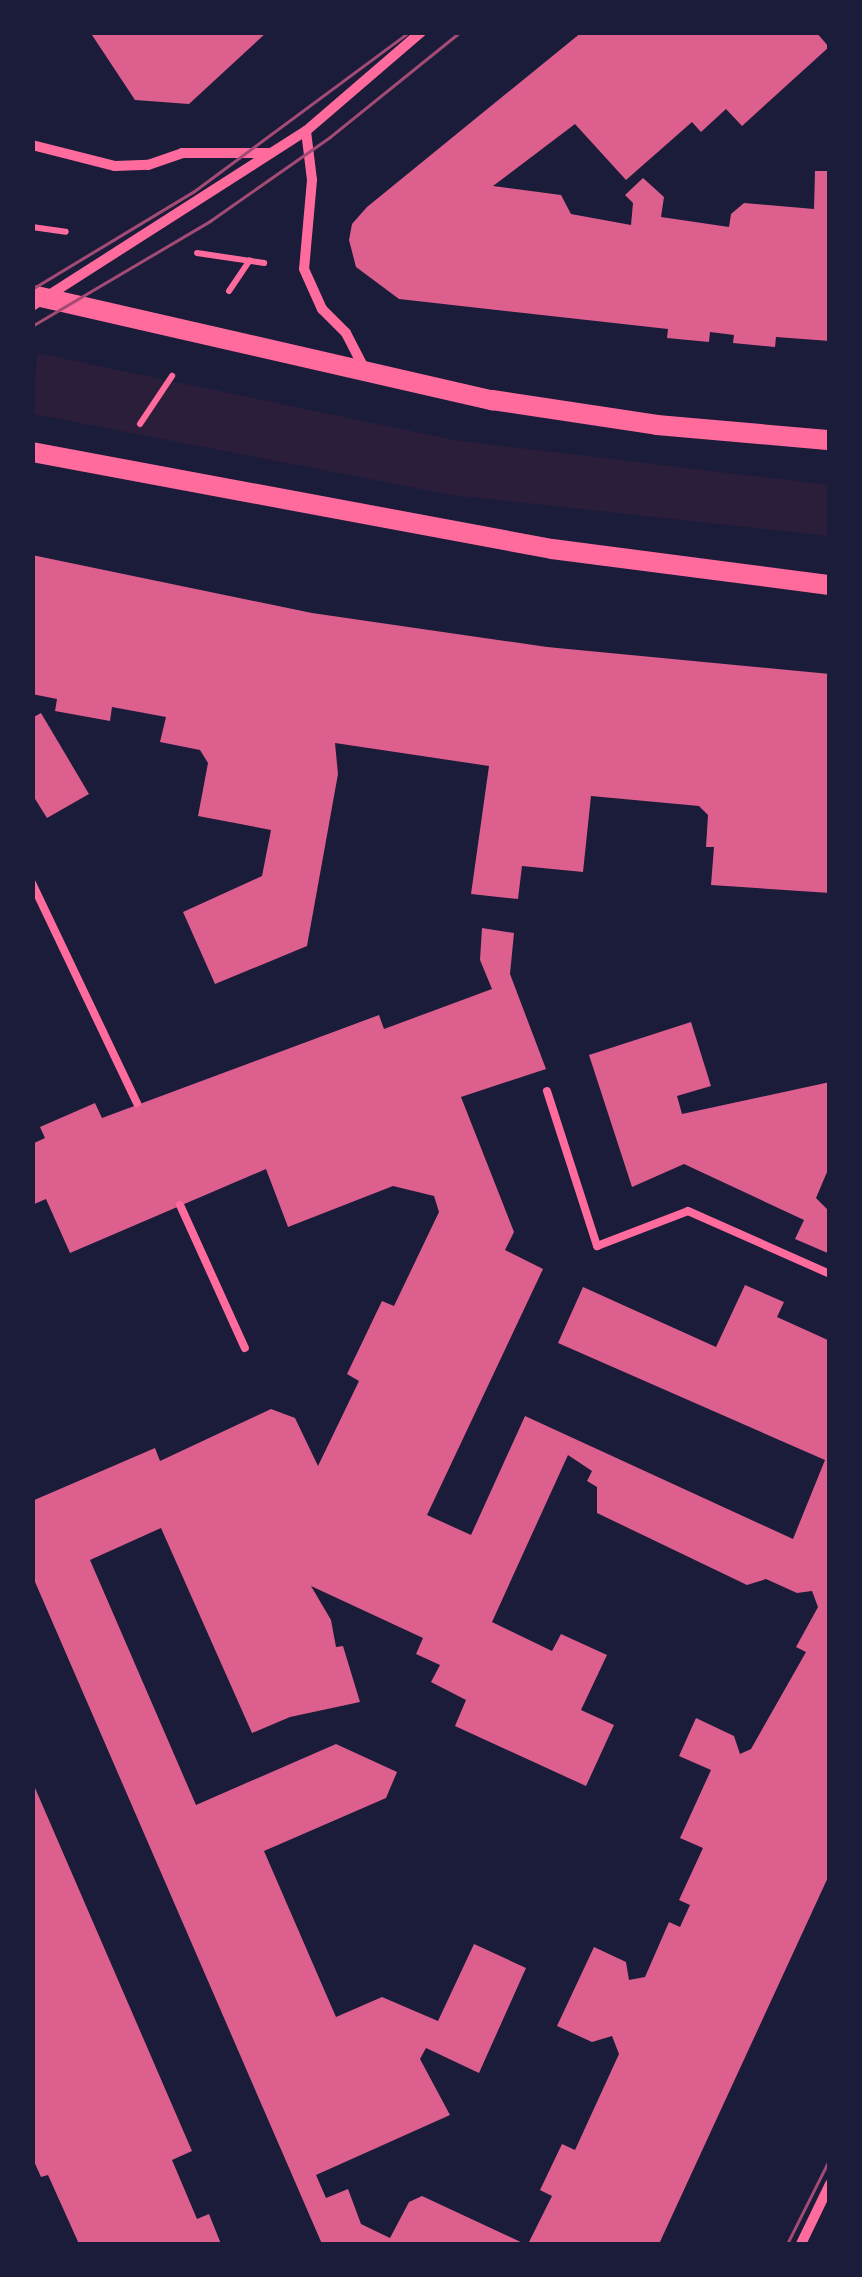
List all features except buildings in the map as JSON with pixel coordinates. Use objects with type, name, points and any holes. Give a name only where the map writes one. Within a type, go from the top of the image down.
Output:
[{"type":"main road","points":[[36,300],[620,420],[830,440]]},
{"type":"main road","points":[[32,452],[552,549],[830,585]]},
{"type":"street","points":[[36,300],[306,131],[421,32]]},
{"type":"street","points":[[306,131],[312,180],[304,270],[322,309],[346,333],[366,370]]},
{"type":"street","points":[[32,145],[115,166],[148,166],[182,153],[272,153]]},
{"type":"street","points":[[800,2244],[830,2184]]},
{"type":"lane","points":[[32,883],[137,1103]]},
{"type":"lane","points":[[547,1091],[597,1246],[688,1211],[830,1274]]},
{"type":"lane","points":[[180,1205],[245,1348]]},
{"type":"shaded area","points":[[37,353],[454,440],[829,485],[829,536],[452,495],[33,414]]},
{"type":"tram line","points":[[32,289],[193,192],[409,32]]},
{"type":"tram line","points":[[32,326],[210,221],[330,137],[460,32]]},
{"type":"tram line","points":[[787,2244],[830,2158]]},
{"type":"tram line","points":[[828,2244],[830,2240]]}]
